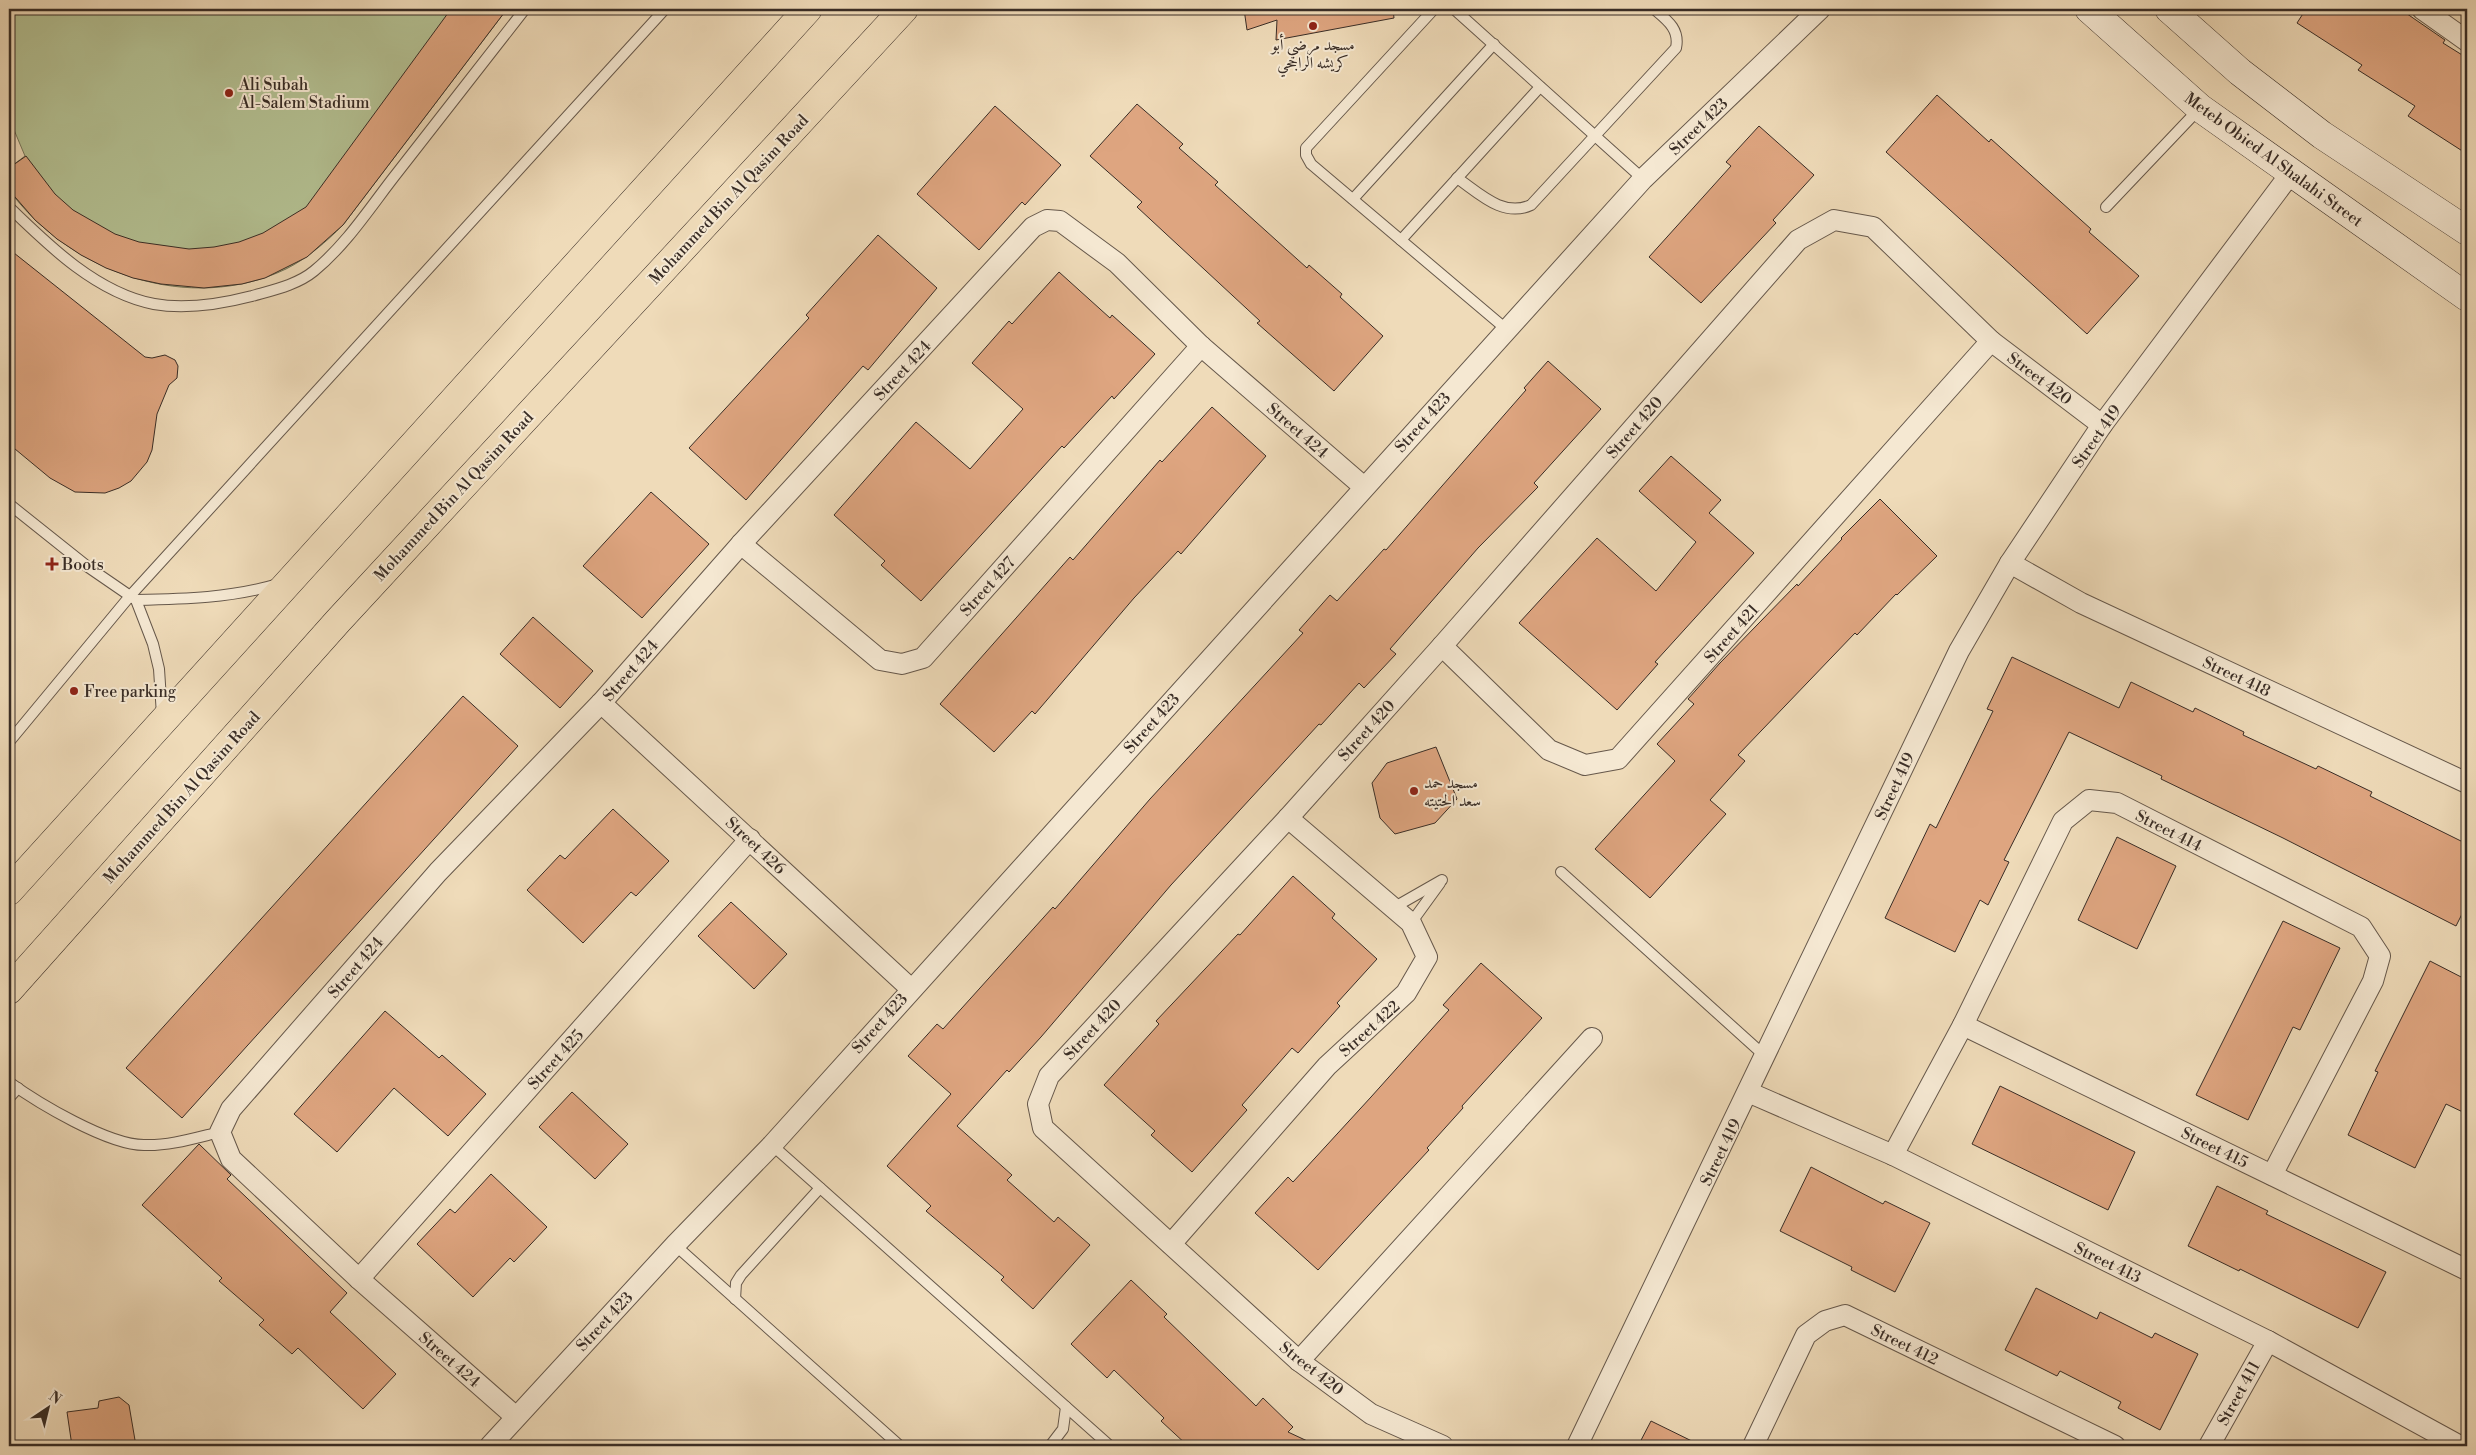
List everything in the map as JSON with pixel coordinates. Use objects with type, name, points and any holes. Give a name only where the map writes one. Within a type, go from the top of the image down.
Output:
[{"type":"main road","points":[[9,891],[808,9]]},
{"type":"main road","name":"Mohammed Bin Al Qasim Road","points":[[9,990],[338,621],[904,9]]},
{"type":"street","name":"Street 423","points":[[490,1446],[675,1245],[772,1145],[910,988],[1643,179],[1820,9]]},
{"type":"street","name":"Meteb Obied Al Shalahi Street","points":[[2090,9],[2200,108],[2467,297]]},
{"type":"street","points":[[2169,9],[2240,72],[2322,135],[2467,231]]},
{"type":"street","points":[[2422,9],[2467,41]]},
{"type":"street","name":"Street 419","points":[[1577,1446],[1766,1057],[1959,651],[2010,563],[2102,424],[2291,174]]},
{"type":"street","name":"Street 424","points":[[516,1417],[359,1279],[231,1159],[220,1132],[231,1109],[438,872],[601,703],[741,544],[1033,227],[1048,220],[1060,221],[1117,263],[1201,346],[1364,487]]},
{"type":"street","name":"Street 420","points":[[1443,1446],[1371,1414],[1299,1360],[1043,1128],[1038,1104],[1049,1076],[1288,818],[1442,646],[1798,240],[1834,220],[1873,227],[1991,341],[2102,424]]},
{"type":"street","name":"Street 421","points":[[1442,646],[1549,750],[1585,765],[1618,759],[1991,341]]},
{"type":"street","name":"Street 427","points":[[741,544],[880,660],[902,664],[924,658],[1201,346]]},
{"type":"street","name":"Street 418","points":[[2010,563],[2081,603],[2467,783]]},
{"type":"street","name":"Street 426","points":[[601,703],[910,988]]},
{"type":"street","name":"Street 414","points":[[1893,1155],[1963,1025],[2063,821],[2088,800],[2117,803],[2361,927],[2380,956],[2373,981],[2272,1175]]},
{"type":"street","name":"Street 422","points":[[1171,1244],[1327,1066],[1406,993],[1427,957],[1411,923],[1288,818]]},
{"type":"street","name":"Street 425","points":[[359,1279],[750,839]]},
{"type":"street","name":"Street 415","points":[[1963,1025],[2467,1270]]},
{"type":"street","points":[[1299,1360],[1592,1038]]},
{"type":"street","name":"Street 413","points":[[1748,1092],[1893,1155],[2268,1341],[2460,1446]]},
{"type":"street","name":"Street 412","points":[[1753,1446],[1806,1334],[1825,1321],[1845,1315],[2115,1446]]},
{"type":"street","name":"Street 411","points":[[2209,1446],[2268,1341]]},
{"type":"lane","points":[[9,207],[71,263],[117,292],[154,304],[184,307],[213,304],[236,300],[293,284],[314,272],[351,233],[524,9]]},
{"type":"lane","points":[[9,742],[133,598],[665,9]]},
{"type":"lane","points":[[1434,9],[1306,148],[1306,155],[1311,164],[1506,329]]},
{"type":"lane","points":[[1454,9],[1643,179]]},
{"type":"lane","points":[[1457,178],[1503,208],[1522,209],[1531,205],[1676,48],[1678,39],[1676,31],[1654,9]]},
{"type":"lane","points":[[1353,199],[1494,44]]},
{"type":"lane","points":[[1401,240],[1540,87]]},
{"type":"lane","points":[[2106,207],[2200,108]]},
{"type":"lane","points":[[9,504],[88,567],[133,598],[153,644],[159,669],[162,695],[161,721]]},
{"type":"lane","points":[[133,598],[185,599],[231,594],[294,578]]},
{"type":"lane","points":[[1561,872],[1766,1057]]},
{"type":"lane","points":[[1393,908],[1442,880],[1411,923]]},
{"type":"lane","points":[[9,1082],[94,1130],[121,1142],[152,1145],[177,1142],[220,1132]]},
{"type":"lane","points":[[9,1098],[18,1088]]},
{"type":"lane","points":[[772,1145],[1110,1446]]},
{"type":"lane","points":[[735,1299],[736,1283],[741,1275],[820,1188]]},
{"type":"lane","points":[[675,1245],[900,1446]]},
{"type":"lane","points":[[1050,1446],[1063,1429],[1066,1407]]},
{"type":"green space","name":"Ali Subah Al-Salem Stadium","points":[[9,9],[507,9],[343,225],[330,238],[309,255],[286,269],[249,282],[211,288],[172,286],[134,278],[98,264],[65,244],[34,219],[9,190],[9,168],[25,156],[9,118]]},
{"type":"building","points":[[451,9],[507,9],[343,225],[307,257],[265,278],[242,284],[204,288],[161,284],[133,278],[106,268],[81,255],[57,239],[35,220],[9,190],[9,168],[26,156],[55,194],[73,210],[115,234],[139,242],[189,249],[239,242],[263,233],[306,207]]},
{"type":"building","name":"مسجد مرضي أبو كريشه الراجحي","points":[[1244,9],[1393,9],[1394,18],[1276,40],[1277,20],[1247,30]]},
{"type":"building","points":[[2306,9],[2400,9],[2445,40],[2443,43],[2467,58],[2467,154],[2408,116],[2415,106],[2358,70],[2362,65],[2297,23]]},
{"type":"building","points":[[1937,95],[1989,142],[1991,139],[2091,229],[2089,232],[2139,276],[2087,334],[1886,152]]},
{"type":"building","points":[[1137,104],[1183,144],[1179,148],[1218,182],[1215,185],[1307,268],[1309,265],[1342,294],[1340,297],[1383,336],[1334,391],[1257,323],[1260,321],[1137,207],[1142,202],[1090,156]]},
{"type":"building","points":[[995,106],[1061,165],[1025,205],[1022,202],[979,250],[917,194]]},
{"type":"building","points":[[1759,126],[1814,175],[1773,220],[1776,223],[1701,303],[1649,257],[1731,166],[1726,162]]},
{"type":"building","points":[[878,235],[937,288],[868,370],[863,366],[746,500],[689,448],[809,318],[806,315]]},
{"type":"building","points":[[9,249],[145,357],[152,358],[165,355],[175,360],[178,366],[177,378],[169,385],[157,414],[152,450],[147,462],[131,481],[119,488],[105,493],[75,492],[50,478],[9,444]]},
{"type":"building","points":[[1059,272],[1110,318],[1112,315],[1155,354],[1114,399],[1112,396],[1064,448],[1062,446],[921,601],[881,565],[885,561],[834,515],[916,422],[970,469],[1023,409],[972,363],[1009,321],[1012,324]]},
{"type":"building","points":[[1548,361],[1601,409],[1534,483],[1538,487],[1478,548],[1390,649],[1396,654],[1364,688],[1359,683],[1321,725],[1319,724],[1171,885],[1041,1037],[1009,1072],[1007,1070],[957,1126],[1012,1175],[1007,1180],[1054,1222],[1058,1217],[1090,1245],[1033,1309],[1001,1280],[1004,1277],[926,1211],[931,1206],[887,1166],[951,1094],[908,1056],[937,1024],[943,1029],[1053,907],[1055,909],[1150,799],[1303,633],[1299,630],[1330,595],[1337,601],[1384,549],[1386,550],[1526,390],[1524,388]]},
{"type":"building","points":[[1212,407],[1266,456],[1181,554],[1178,551],[1134,598],[1035,714],[1032,711],[994,752],[940,704],[1070,557],[1073,560],[1160,460],[1162,462]]},
{"type":"building","points":[[1671,456],[1721,500],[1709,513],[1754,553],[1655,662],[1658,664],[1617,710],[1519,623],[1597,538],[1656,591],[1696,542],[1639,491]]},
{"type":"building","points":[[651,492],[709,544],[642,618],[583,566]]},
{"type":"building","points":[[1880,499],[1937,556],[1896,594],[1857,635],[1855,633],[1738,755],[1745,761],[1710,800],[1726,814],[1650,898],[1595,849],[1675,761],[1657,744],[1694,704],[1688,699],[1720,663],[1797,584],[1798,586],[1841,538]]},
{"type":"building","points":[[533,617],[593,671],[560,708],[500,654]]},
{"type":"building","points":[[2012,657],[2119,708],[2131,682],[2193,712],[2195,708],[2244,732],[2243,735],[2316,769],[2318,766],[2372,792],[2370,796],[2467,844],[2467,904],[2456,926],[2283,838],[2161,779],[2162,776],[2069,732],[2004,860],[2009,862],[1988,905],[1980,900],[1955,952],[1885,918],[1930,824],[1936,828],[1962,775],[1993,711],[1987,709]]},
{"type":"building","points":[[463,696],[518,746],[182,1118],[126,1068]]},
{"type":"building","name":"مسجد حمد سعد الحتيته","points":[[1436,747],[1457,799],[1435,823],[1395,834],[1380,818],[1372,783],[1387,763]]},
{"type":"building","points":[[613,809],[669,861],[636,896],[631,892],[583,943],[527,890],[560,855],[565,859]]},
{"type":"building","points":[[2117,837],[2176,866],[2137,949],[2078,920]]},
{"type":"building","points":[[1293,876],[1335,914],[1332,918],[1377,959],[1337,1003],[1340,1006],[1298,1053],[1292,1048],[1242,1105],[1247,1110],[1192,1172],[1151,1135],[1155,1131],[1104,1085],[1159,1024],[1156,1021],[1238,934],[1240,935]]},
{"type":"building","points":[[731,902],[787,954],[754,989],[698,936]]},
{"type":"building","points":[[2283,921],[2340,948],[2300,1030],[2293,1027],[2248,1120],[2196,1095]]},
{"type":"building","points":[[2430,961],[2467,980],[2467,1114],[2446,1104],[2415,1168],[2348,1135],[2378,1072],[2375,1071]]},
{"type":"building","points":[[1481,963],[1542,1018],[1462,1106],[1463,1108],[1427,1148],[1429,1150],[1318,1270],[1255,1213],[1288,1177],[1293,1182],[1371,1097],[1449,1010],[1443,1005]]},
{"type":"building","points":[[385,1011],[439,1058],[442,1055],[486,1094],[448,1136],[394,1088],[337,1152],[294,1114]]},
{"type":"building","points":[[2000,1086],[2135,1152],[2108,1210],[1972,1144]]},
{"type":"building","points":[[572,1092],[628,1144],[595,1179],[539,1127]]},
{"type":"building","points":[[199,1144],[231,1175],[227,1179],[347,1293],[330,1312],[396,1374],[363,1409],[298,1348],[292,1354],[259,1325],[264,1320],[219,1281],[222,1278],[142,1205]]},
{"type":"building","points":[[1811,1167],[1883,1204],[1885,1201],[1930,1223],[1895,1292],[1851,1270],[1852,1267],[1780,1231]]},
{"type":"building","points":[[491,1174],[547,1227],[514,1262],[510,1258],[473,1297],[417,1244],[450,1209],[455,1213]]},
{"type":"building","points":[[2217,1186],[2268,1211],[2266,1214],[2386,1272],[2358,1328],[2240,1269],[2239,1271],[2188,1246]]},
{"type":"building","points":[[1131,1280],[1167,1314],[1164,1317],[1256,1406],[1263,1398],[1293,1427],[1288,1432],[1318,1446],[1188,1446],[1161,1421],[1164,1418],[1114,1370],[1107,1378],[1071,1344]]},
{"type":"building","points":[[2036,1288],[2097,1319],[2100,1312],[2152,1338],[2155,1333],[2198,1354],[2160,1430],[2118,1408],[2121,1402],[2060,1371],[2057,1376],[2005,1350]]},
{"type":"building","points":[[119,1397],[129,1405],[136,1446],[72,1446],[67,1412],[98,1408],[99,1401]]},
{"type":"building","points":[[1651,1421],[1702,1446],[1638,1446]]},
{"type":"place","name":"مسجد مرضي أبو كريشه الراجحي","points":[[1313,26]]},
{"type":"place","name":"Ali Subah Al-Salem Stadium","points":[[229,93]]},
{"type":"place","name":"Boots","points":[[52,564]]},
{"type":"place","name":"Free parking","points":[[74,691]]},
{"type":"place","name":"مسجد حمد سعد الحتيته","points":[[1414,791]]}]
